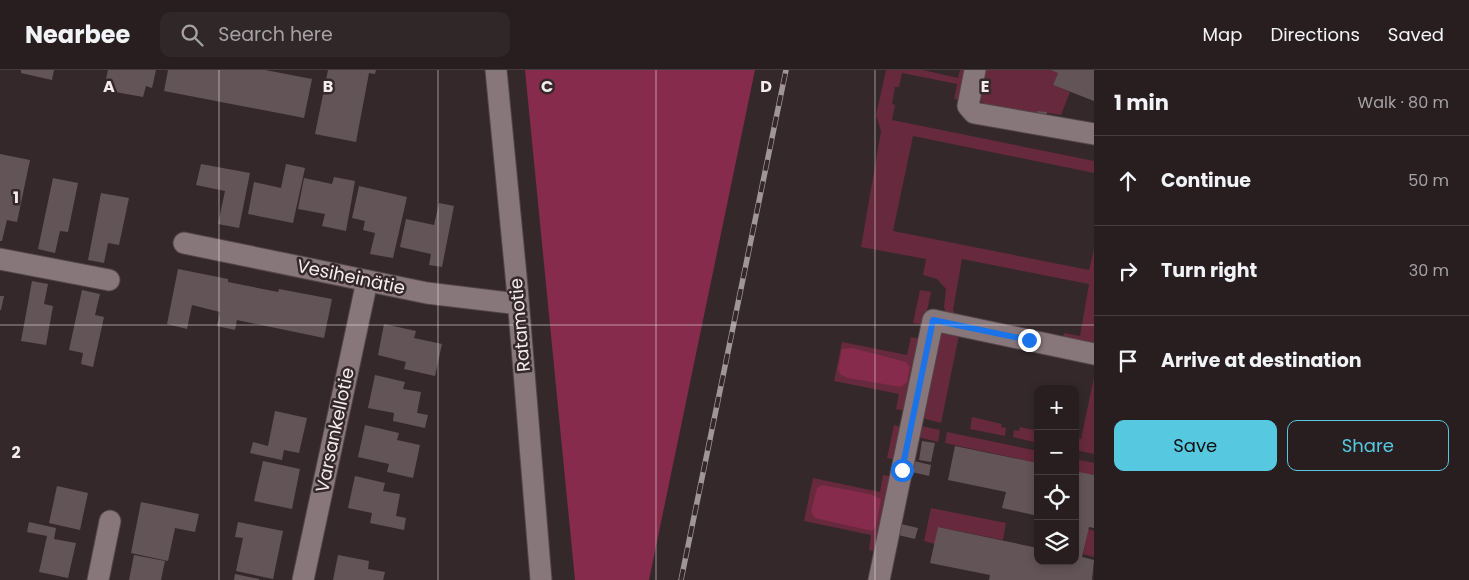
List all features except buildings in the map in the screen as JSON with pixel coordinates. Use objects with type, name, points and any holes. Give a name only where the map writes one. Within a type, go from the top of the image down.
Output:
[{"type":"street","name":"Ratamotie","points":[[496,70],[541,580]]},
{"type":"street","points":[[975,70],[968,106],[974,113],[1094,134]]},
{"type":"street","name":"Vesiheinätie","points":[[184,243],[427,293],[518,304]]},
{"type":"street","points":[[0,259],[109,280]]},
{"type":"street","name":"Varsankellotie","points":[[303,580],[367,280]]},
{"type":"street","points":[[879,580],[933,320],[1094,354]]},
{"type":"street","points":[[98,580],[110,521]]},
{"type":"shaded area","points":[[525,70],[755,70],[649,580],[575,580]]},
{"type":"shaded area","points":[[886,70],[923,70],[958,78],[960,70],[968,70],[961,100],[954,99],[957,84],[902,73],[899,87],[895,87],[892,104],[895,105],[892,120],[1094,161],[1094,173],[913,136],[893,231],[1089,270],[1094,249],[1094,346],[1063,340],[1064,333],[1080,336],[1089,284],[962,259],[953,310],[955,314],[946,313],[944,307],[946,289],[937,279],[923,275],[926,259],[861,247],[881,131],[876,115]]},
{"type":"shaded area","points":[[982,70],[1054,70],[1058,73],[1053,85],[1070,92],[1061,115],[1037,111],[1035,115],[985,105],[979,99]]},
{"type":"shaded area","points":[[920,290],[931,292],[924,325],[913,323]]},
{"type":"shaded area","points":[[940,331],[959,335],[941,423],[922,418]]},
{"type":"shaded area","points":[[911,337],[922,339],[907,411],[896,409],[899,394],[834,381],[842,342],[907,355]]},
{"type":"shaded area","points":[[852,348],[906,362],[910,367],[907,382],[901,387],[848,378],[841,375],[838,369],[842,349]]},
{"type":"shaded area","points":[[1094,377],[1094,454],[1079,451],[1079,439],[1081,439]]},
{"type":"shaded area","points":[[972,417],[1002,424],[1001,427],[1006,428],[1005,436],[970,429]]},
{"type":"shaded area","points":[[894,425],[904,428],[897,460],[887,458]]},
{"type":"shaded area","points":[[921,426],[940,430],[938,442],[918,437]]},
{"type":"shaded area","points":[[1020,427],[1034,430],[1034,442],[1013,437],[1014,430],[1019,431]]},
{"type":"shaded area","points":[[947,432],[1034,450],[1034,462],[945,443]]},
{"type":"shaded area","points":[[1079,460],[1094,463],[1094,475],[1079,472]]},
{"type":"shaded area","points":[[883,475],[893,477],[877,552],[869,550],[871,535],[804,521],[813,478],[880,492]]},
{"type":"shaded area","points":[[822,485],[870,494],[881,499],[876,526],[872,531],[815,518],[811,512],[817,488]]},
{"type":"shaded area","points":[[931,508],[1006,523],[1003,540],[938,527],[935,544],[924,541]]},
{"type":"shaded area","points":[[1088,529],[1094,531],[1094,557],[1083,554]]},
{"type":"railway","points":[[681,580],[786,70]]},
{"type":"route","points":[[902,470],[933,320],[1029,340]]}]
